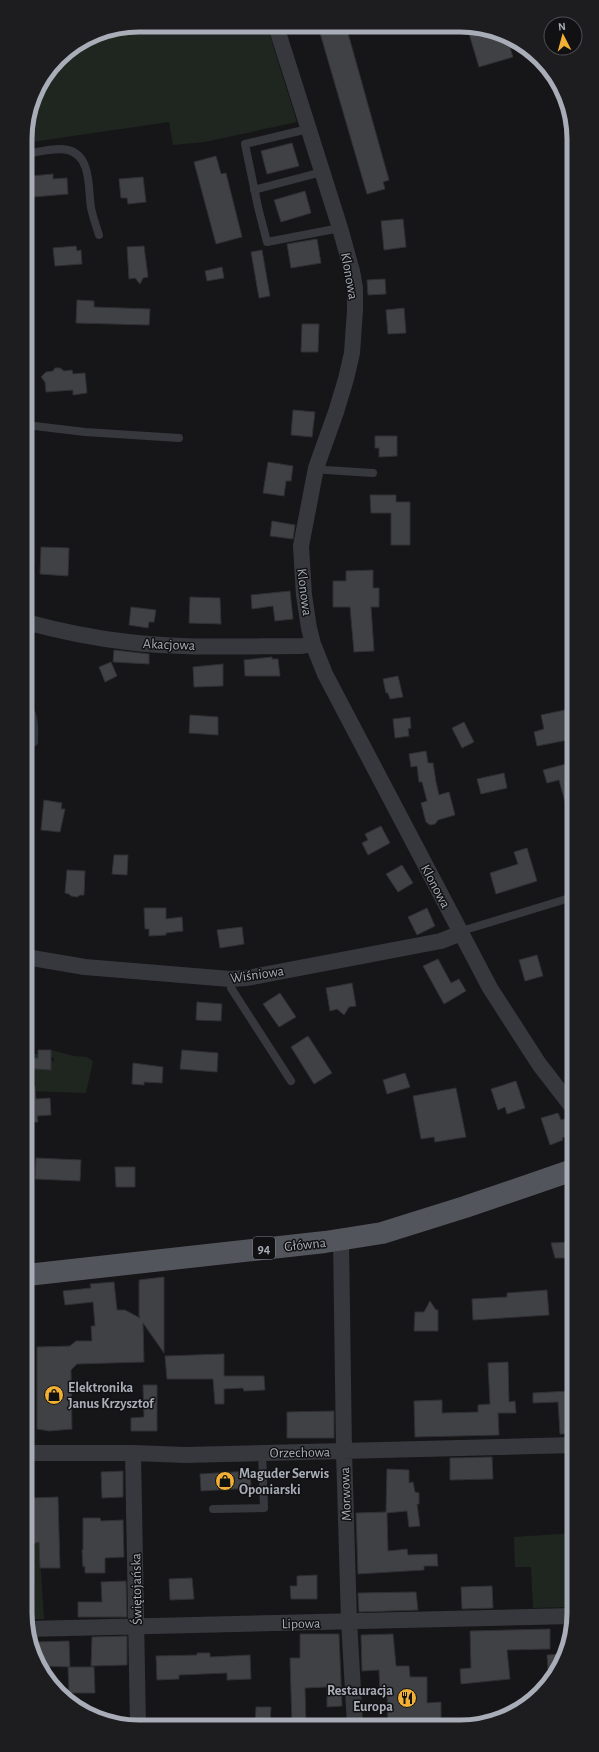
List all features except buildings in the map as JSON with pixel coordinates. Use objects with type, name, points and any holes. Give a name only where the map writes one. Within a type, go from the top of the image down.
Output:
[{"type":"main road","name":"Główna","points":[[32,1274],[341,1240],[398,1228],[567,1172]]},
{"type":"street","name":"Klonowa","points":[[278,32],[340,228],[352,271],[354,288],[355,310],[352,353],[336,412],[316,468],[301,546],[304,595],[313,644],[325,674],[490,988],[538,1064],[567,1100]]},
{"type":"street","name":"Akacjowa","points":[[32,624],[78,635],[136,643],[228,646],[302,646],[313,644]]},
{"type":"street","name":"Wiśniowa","points":[[32,958],[85,967],[230,979],[247,978],[441,941],[461,933]]},
{"type":"street","name":"Morwowa","points":[[341,1240],[344,1451],[349,1621],[355,1720]]},
{"type":"street","name":"Orzechowa","points":[[32,1454],[133,1453],[185,1455],[567,1445]]},
{"type":"street","name":"Świętojańska","points":[[133,1453],[138,1720]]},
{"type":"street","name":"Lipowa","points":[[33,1629],[567,1616]]},
{"type":"lane","points":[[308,129],[245,144],[254,190],[267,242],[340,228]]},
{"type":"lane","points":[[32,153],[57,149],[70,151],[80,158],[87,169],[92,210],[99,235]]},
{"type":"lane","points":[[254,190],[322,172]]},
{"type":"lane","points":[[32,426],[85,432],[179,438]]},
{"type":"lane","points":[[316,468],[374,473]]},
{"type":"lane","points":[[461,933],[468,929],[567,899]]},
{"type":"lane","points":[[230,979],[231,988],[291,1081]]},
{"type":"lane","points":[[213,1509],[264,1508],[262,1453]]},
{"type":"shaded area","points":[[269,32],[297,122],[205,142],[173,145],[169,122],[32,142],[32,132],[36,111],[46,85],[63,63],[85,46],[111,36],[125,33]]},
{"type":"shaded area","points":[[32,707],[38,721],[38,744],[32,749]]},
{"type":"shaded area","points":[[51,1050],[74,1056],[87,1057],[93,1061],[86,1093],[32,1091],[32,1054],[38,1054],[38,1058],[34,1058],[33,1069],[51,1070],[51,1061],[54,1061],[54,1058],[51,1057]]},
{"type":"shaded area","points":[[567,1533],[567,1607],[533,1608],[531,1567],[515,1567],[514,1537]]},
{"type":"shaded area","points":[[39,1542],[44,1619],[32,1619],[32,1599],[35,1599],[34,1577],[32,1577],[32,1544]]},
{"type":"place","name":"Elektronika Janus Krzysztof","points":[[54,1395]]},
{"type":"place","name":"Maguder Serwis Oponiarski","points":[[225,1481]]},
{"type":"place","name":"Restauracja Europa","points":[[407,1698]]}]
